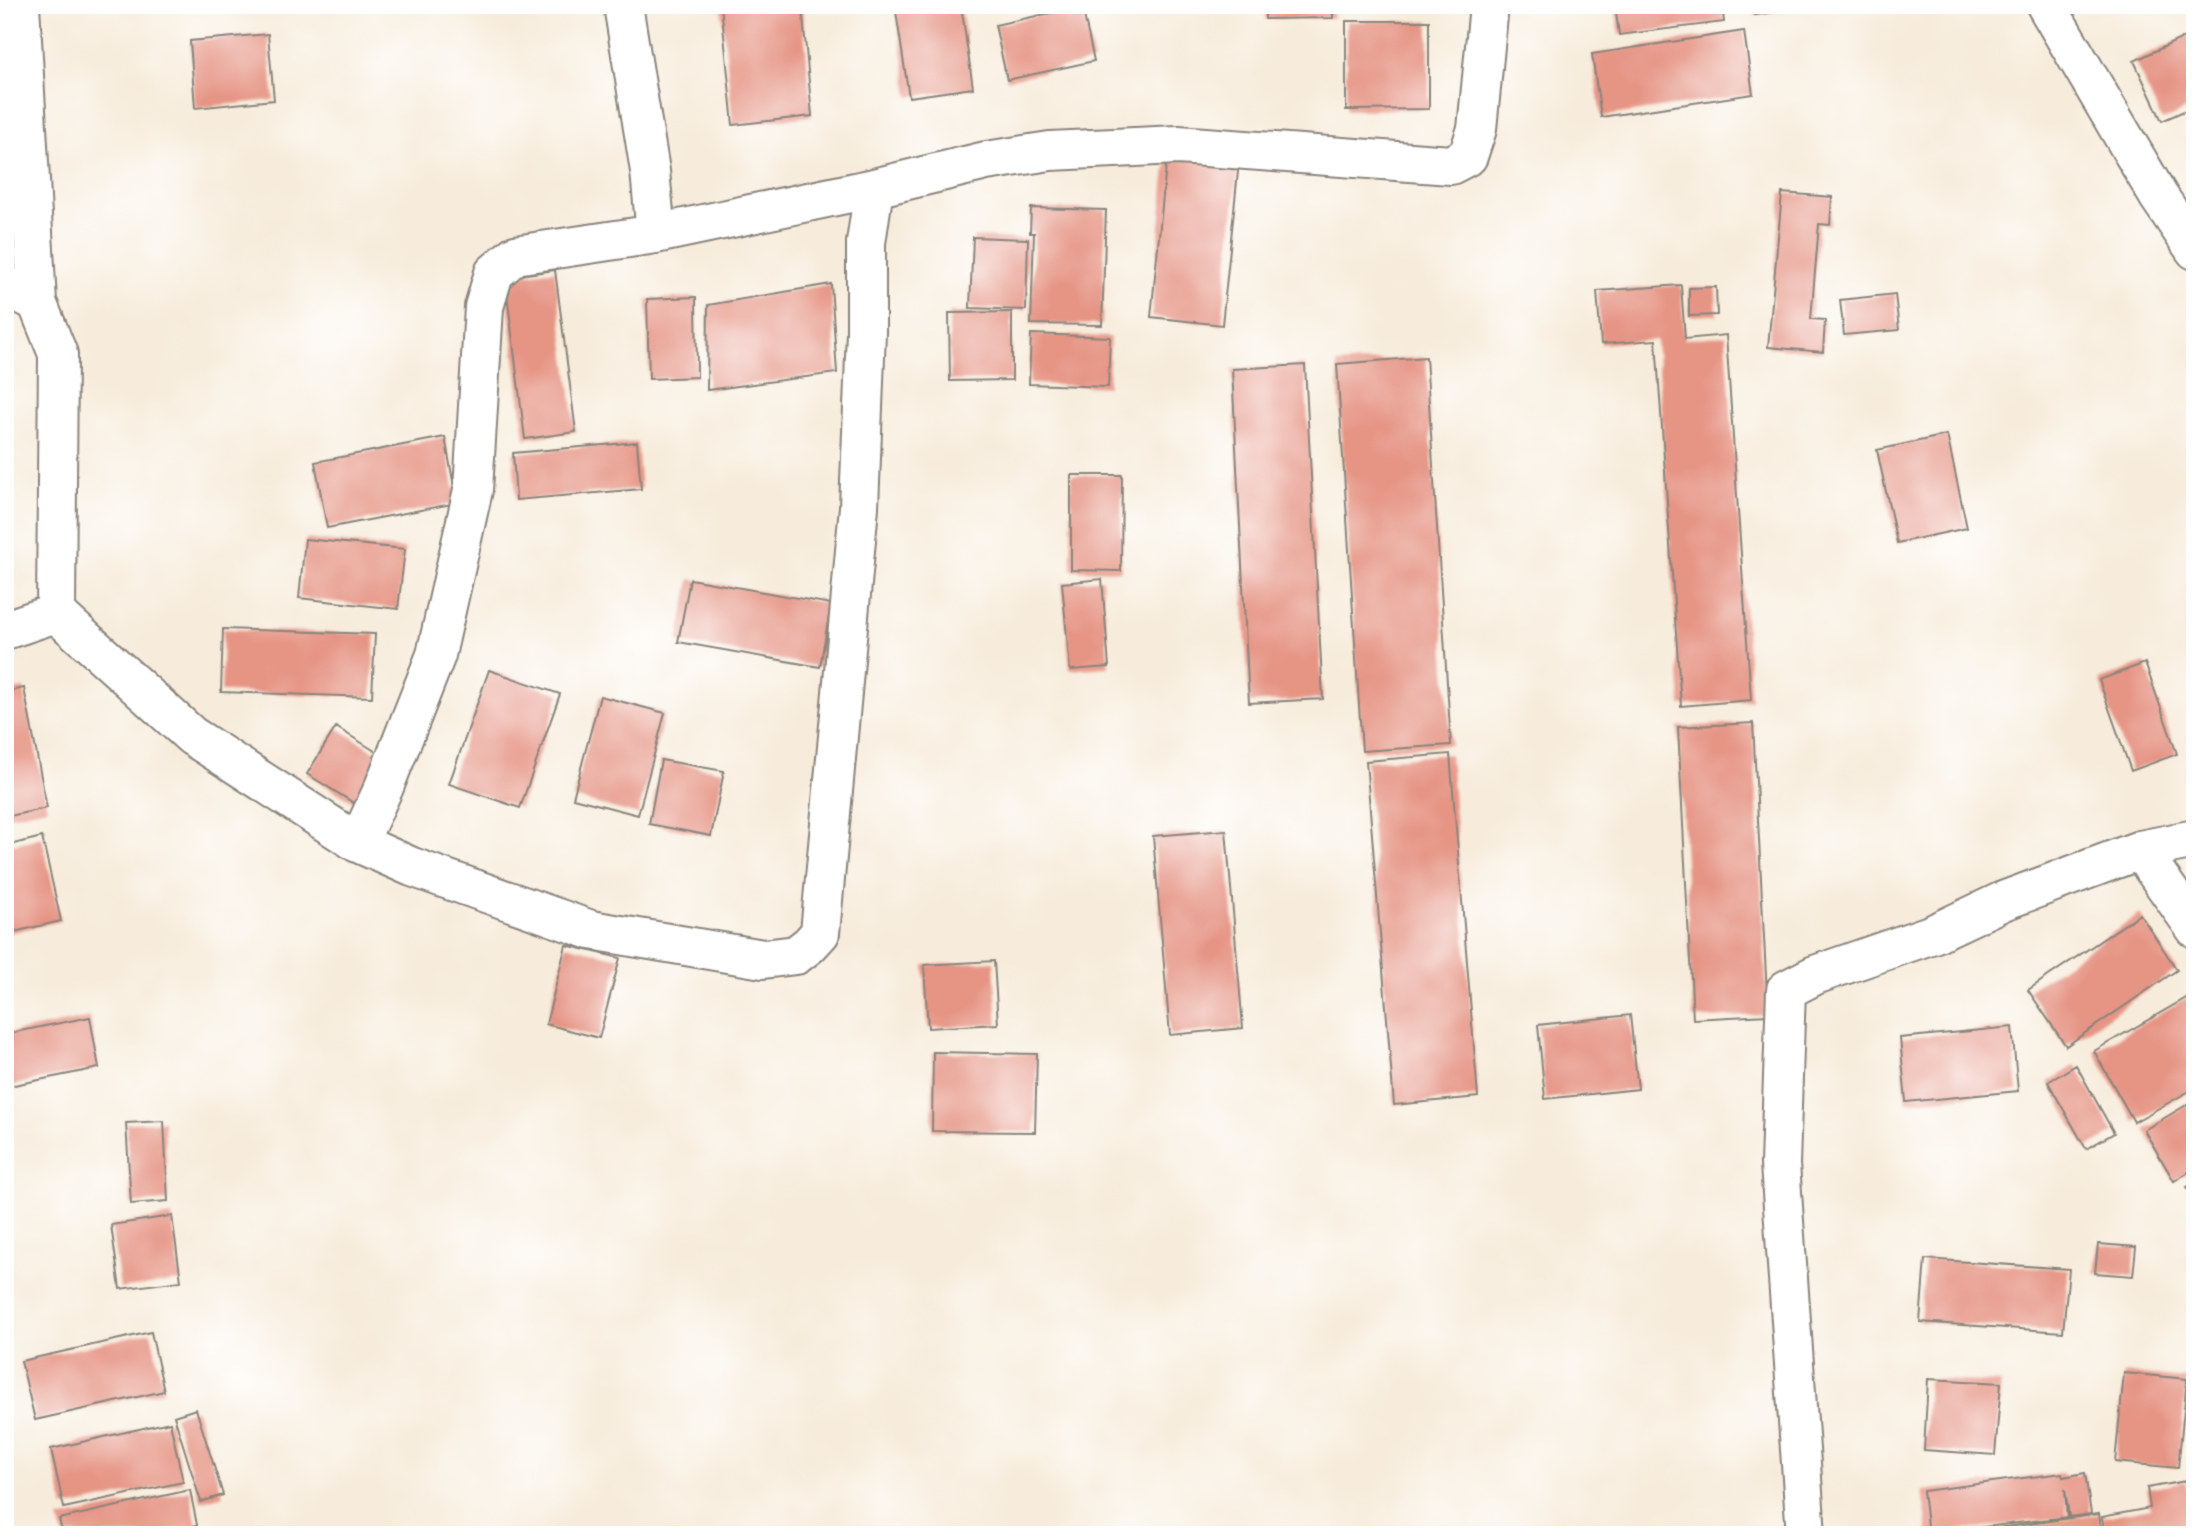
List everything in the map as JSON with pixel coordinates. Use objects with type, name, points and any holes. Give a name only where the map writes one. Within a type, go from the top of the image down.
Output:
[{"type":"street","points":[[20,5],[21,294],[58,354],[56,613],[191,736],[358,843],[412,867],[591,930],[763,959],[796,955],[820,933],[859,508],[866,332],[866,243],[874,188]]},
{"type":"street","points":[[624,5],[650,172],[656,234]]},
{"type":"street","points":[[358,843],[384,787],[436,655],[473,490],[484,307],[494,273],[515,255],[656,234],[874,188],[986,161],[1050,152],[1178,145],[1451,165],[1468,156],[1477,129],[1489,5]]},
{"type":"street","points":[[2046,5],[2159,197],[2195,250]]},
{"type":"street","points":[[5,630],[56,613]]},
{"type":"street","points":[[1806,1535],[1780,1164],[1786,990],[1815,975],[1933,934],[2003,901],[2140,850],[2195,839]]},
{"type":"street","points":[[2140,850],[2195,928]]},
{"type":"building","points":[[721,5],[802,5],[812,116],[733,125]]},
{"type":"building","points":[[895,5],[961,5],[973,88],[909,97]]},
{"type":"building","points":[[1265,5],[1333,5],[1333,18],[1265,19]]},
{"type":"building","points":[[1615,5],[1722,5],[1724,22],[1619,35]]},
{"type":"building","points":[[1754,5],[1796,5],[1796,8],[1755,15]]},
{"type":"building","points":[[1082,6],[1094,61],[1007,80],[995,25]]},
{"type":"building","points":[[1346,21],[1429,21],[1429,109],[1346,110]]},
{"type":"building","points":[[1744,31],[1753,94],[1601,117],[1592,54]]},
{"type":"building","points":[[2195,32],[2195,106],[2162,121],[2134,61]]},
{"type":"building","points":[[268,34],[274,100],[195,108],[190,41]]},
{"type":"building","points":[[1167,155],[1239,162],[1222,325],[1151,317]]},
{"type":"building","points":[[1782,193],[1832,197],[1830,225],[1819,224],[1811,319],[1825,320],[1823,352],[1768,347]]},
{"type":"building","points":[[1031,208],[1106,210],[1102,325],[1031,324],[1034,233],[1030,233]]},
{"type":"building","points":[[973,237],[1028,239],[1026,310],[970,308]]},
{"type":"building","points":[[555,270],[576,432],[525,439],[505,277]]},
{"type":"building","points":[[831,284],[837,373],[707,390],[708,305]]},
{"type":"building","points":[[1681,285],[1685,339],[1726,335],[1751,700],[1681,706],[1656,340],[1601,344],[1597,291]]},
{"type":"building","points":[[1716,287],[1717,315],[1689,316],[1689,288]]},
{"type":"building","points":[[1895,294],[1899,330],[1844,335],[1840,300]]},
{"type":"building","points":[[696,297],[697,377],[649,379],[647,299]]},
{"type":"building","points":[[1012,312],[1012,380],[950,381],[949,313]]},
{"type":"building","points":[[1031,334],[1110,337],[1108,387],[1029,384]]},
{"type":"building","points":[[1426,357],[1451,745],[1362,751],[1337,364]]},
{"type":"building","points":[[1305,365],[1323,699],[1249,703],[1232,369]]},
{"type":"building","points":[[1947,435],[1967,528],[1897,543],[1877,450]]},
{"type":"building","points":[[445,437],[457,503],[327,528],[315,462]]},
{"type":"building","points":[[637,442],[641,489],[516,500],[513,453]]},
{"type":"building","points":[[1071,475],[1122,475],[1121,571],[1071,570]]},
{"type":"building","points":[[305,539],[405,549],[398,609],[299,598]]},
{"type":"building","points":[[690,579],[831,604],[820,667],[678,642]]},
{"type":"building","points":[[1102,579],[1109,667],[1070,670],[1062,583]]},
{"type":"building","points":[[223,629],[375,634],[372,697],[221,692]]},
{"type":"building","points":[[2145,663],[2177,754],[2131,771],[2099,680]]},
{"type":"building","points":[[489,670],[560,694],[520,808],[449,784]]},
{"type":"building","points":[[24,688],[47,808],[5,817],[5,692]]},
{"type":"building","points":[[600,696],[665,713],[638,815],[573,798]]},
{"type":"building","points":[[1753,723],[1768,1015],[1693,1019],[1678,727]]},
{"type":"building","points":[[336,727],[383,756],[354,803],[307,774]]},
{"type":"building","points":[[1450,754],[1478,1097],[1394,1105],[1366,761]]},
{"type":"building","points":[[661,760],[724,771],[711,836],[649,824]]},
{"type":"building","points":[[1226,830],[1243,1028],[1170,1035],[1153,836]]},
{"type":"building","points":[[42,837],[61,921],[5,934],[5,846]]},
{"type":"building","points":[[2140,914],[2177,970],[2066,1046],[2028,990]]},
{"type":"building","points":[[566,945],[620,958],[599,1038],[546,1024]]},
{"type":"building","points":[[994,961],[998,1024],[928,1028],[924,965]]},
{"type":"building","points":[[2195,993],[2195,1088],[2134,1122],[2094,1051]]},
{"type":"building","points":[[1630,1015],[1638,1089],[1545,1099],[1538,1025]]},
{"type":"building","points":[[90,1017],[99,1068],[9,1086],[5,1067],[5,1034]]},
{"type":"building","points":[[2012,1027],[2018,1091],[1906,1102],[1900,1038]]},
{"type":"building","points":[[933,1052],[1037,1054],[1035,1132],[932,1131]]},
{"type":"building","points":[[2076,1065],[2114,1133],[2086,1149],[2048,1082]]},
{"type":"building","points":[[2195,1100],[2195,1168],[2174,1181],[2144,1130]]},
{"type":"building","points":[[164,1121],[168,1201],[131,1204],[126,1123]]},
{"type":"building","points":[[5,1149],[13,1178],[5,1180]]},
{"type":"building","points":[[2195,1183],[2195,1201],[2187,1187]]},
{"type":"building","points":[[172,1216],[181,1281],[120,1289],[111,1225]]},
{"type":"building","points":[[2098,1244],[2136,1247],[2133,1276],[2095,1273]]},
{"type":"building","points":[[1925,1259],[2069,1269],[2063,1332],[1920,1322]]},
{"type":"building","points":[[151,1332],[164,1391],[35,1420],[21,1361]]},
{"type":"building","points":[[2124,1373],[2187,1379],[2178,1468],[2115,1462]]},
{"type":"building","points":[[1928,1379],[2001,1383],[1995,1455],[1924,1450]]},
{"type":"building","points":[[196,1409],[223,1495],[201,1502],[174,1416]]},
{"type":"building","points":[[170,1422],[183,1482],[64,1508],[51,1449]]},
{"type":"building","points":[[2062,1473],[2063,1477],[2085,1473],[2091,1514],[2069,1517],[2065,1489],[2067,1517],[1928,1534],[1923,1491]]},
{"type":"building","points":[[2186,1481],[2195,1535],[2105,1535],[2102,1517],[2150,1508],[2147,1488]]},
{"type":"building","points":[[190,1490],[197,1525],[152,1535],[63,1535],[59,1519]]},
{"type":"building","points":[[2099,1514],[2102,1535],[1963,1535],[1963,1533]]}]
